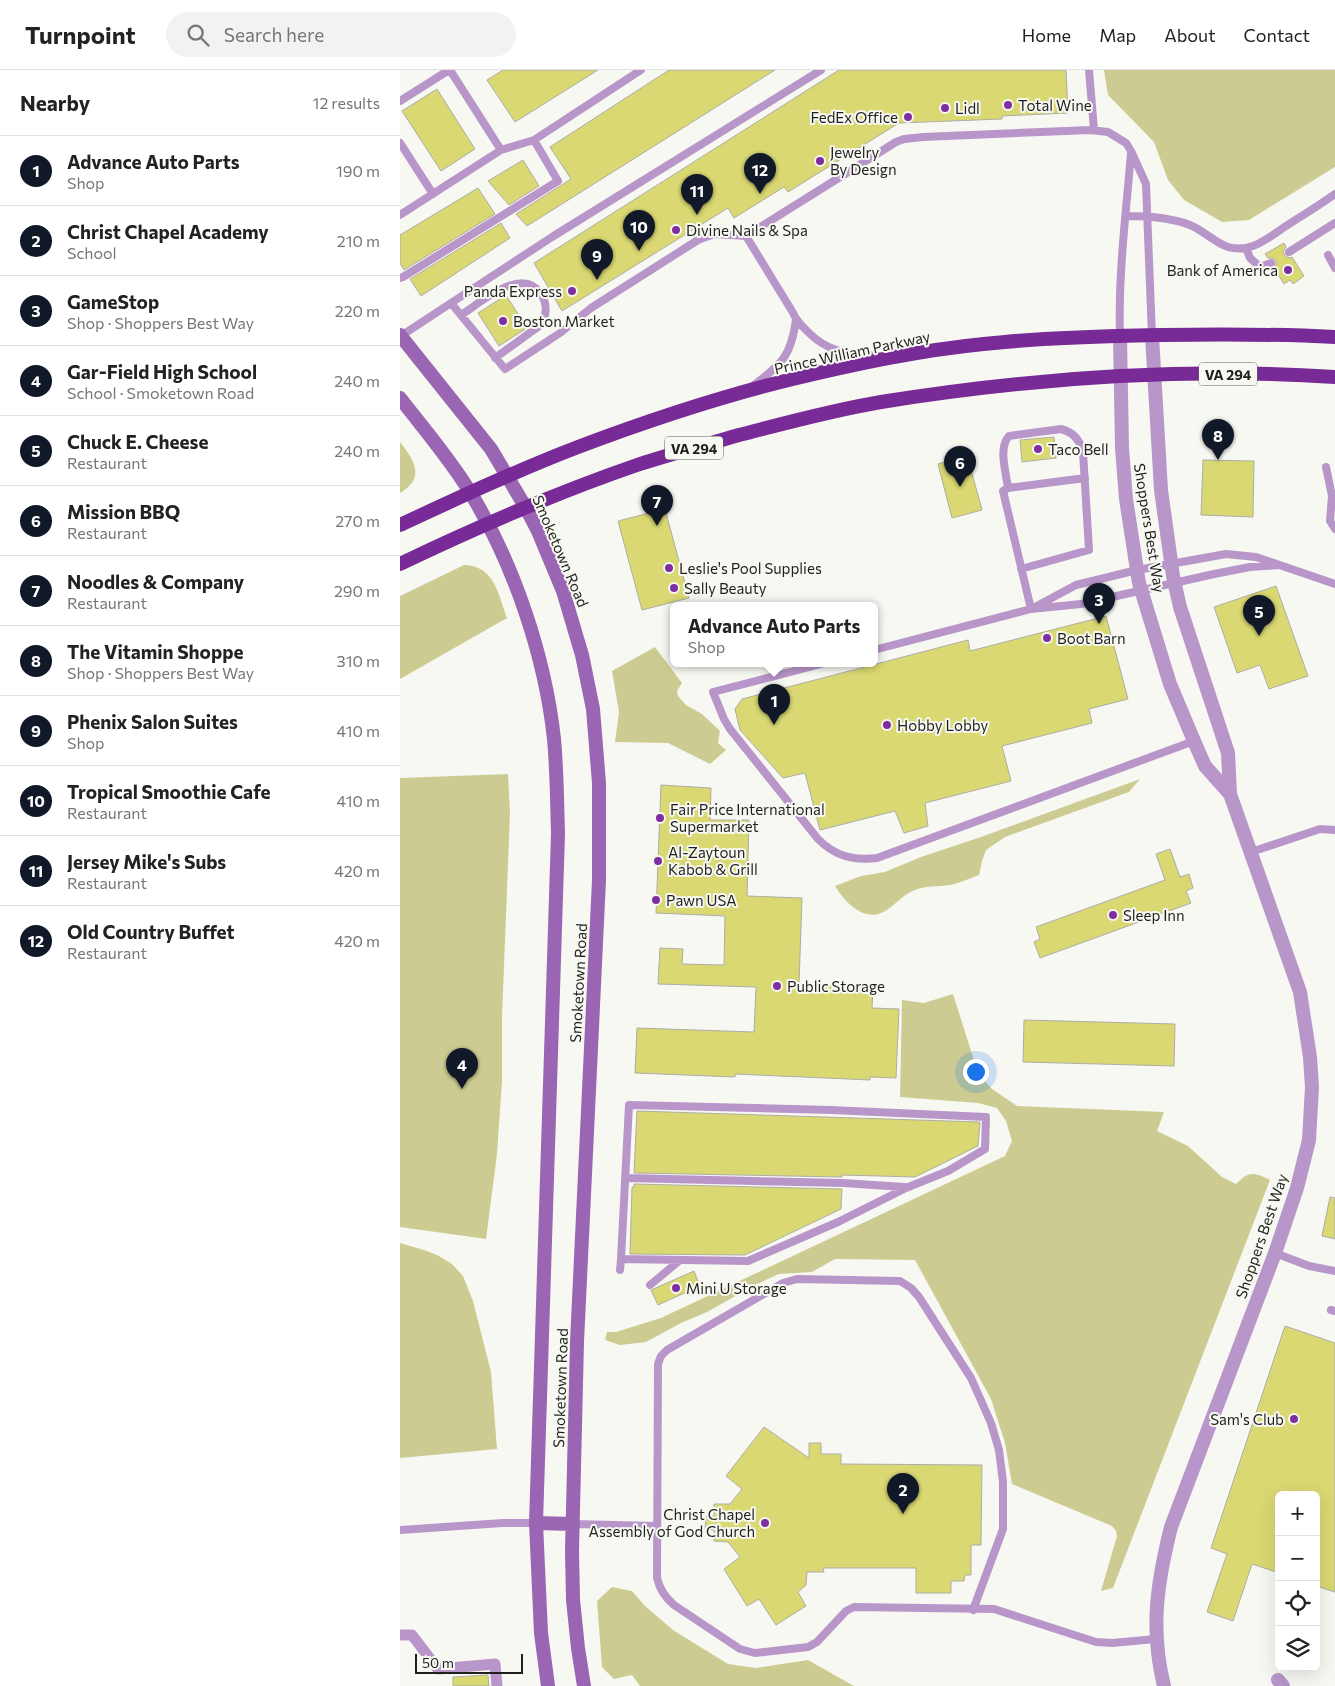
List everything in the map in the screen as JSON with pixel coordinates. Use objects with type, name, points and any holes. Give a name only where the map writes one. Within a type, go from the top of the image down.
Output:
[{"type":"highway","name":"Prince William Parkway","points":[[400,525],[508,476],[645,423],[813,374],[892,358],[1006,342],[1120,336],[1229,334],[1335,337]]},
{"type":"highway","name":"VA 294","points":[[400,564],[487,523],[637,465],[699,446],[879,402],[1032,382],[1154,374],[1306,375],[1335,377]]},
{"type":"main road","name":"Smoketown Road","points":[[401,335],[491,449],[526,508],[550,559],[574,623],[593,709],[599,783],[599,880],[577,1342],[572,1524],[573,1600],[584,1686]]},
{"type":"main road","name":"Smoketown Road","points":[[400,398],[471,492],[504,558],[536,649],[552,729],[557,784],[558,834],[536,1523],[538,1594],[548,1686]]},
{"type":"main road","points":[[536,1523],[572,1524]]},
{"type":"street","name":"Shoppers Best Way","points":[[1120,336],[1122,448],[1126,499],[1141,590],[1170,684],[1194,741],[1205,766],[1230,794]]},
{"type":"street","name":"Shoppers Best Way","points":[[1152,336],[1161,490],[1174,582],[1183,616],[1228,753],[1230,794],[1300,992],[1306,1020],[1312,1087],[1309,1140],[1297,1188],[1275,1253],[1171,1527],[1158,1589],[1156,1639],[1164,1686]]},
{"type":"street","points":[[400,1635],[412,1635],[438,1669],[495,1664],[497,1686]]},
{"type":"lane","points":[[400,101],[450,70],[501,150]]},
{"type":"lane","points":[[400,215],[501,150],[534,140],[641,70]]},
{"type":"lane","points":[[401,335],[552,237],[822,70]]},
{"type":"lane","points":[[1089,70],[1094,130]]},
{"type":"lane","points":[[451,303],[505,369],[560,333],[597,304],[701,238],[714,234],[746,236],[896,142],[904,139],[1094,130],[1114,134],[1126,143],[1146,184],[1152,336]]},
{"type":"lane","points":[[400,278],[558,181],[534,140]]},
{"type":"lane","points":[[400,143],[433,194]]},
{"type":"lane","points":[[1120,336],[1120,302],[1131,151]]},
{"type":"lane","points":[[1126,216],[1148,216],[1178,222],[1191,226],[1215,242],[1227,247],[1246,248],[1262,242],[1335,194]]},
{"type":"lane","points":[[1289,252],[1335,223]]},
{"type":"lane","points":[[746,236],[796,320],[819,343],[848,353],[892,358]]},
{"type":"lane","points":[[1246,248],[1250,258],[1260,267],[1271,263]]},
{"type":"lane","points":[[1328,255],[1335,268]]},
{"type":"lane","points":[[461,315],[510,285],[524,283],[538,291],[544,299],[546,310],[542,324],[495,358]]},
{"type":"lane","points":[[746,392],[767,375],[788,353],[794,336],[796,320]]},
{"type":"lane","points":[[1008,488],[1004,445],[1006,439],[1014,434],[1061,429],[1068,431],[1081,443],[1089,550],[1021,569]]},
{"type":"lane","points":[[1326,466],[1332,496],[1330,521],[1335,529]]},
{"type":"lane","points":[[1030,609],[1003,491],[1008,488],[1084,478]]},
{"type":"lane","points":[[1030,609],[1076,585],[1137,570],[1216,555],[1233,554],[1256,557],[1335,584]]},
{"type":"lane","points":[[878,649],[1030,609],[1081,604],[1174,582],[1250,567],[1279,565]]},
{"type":"lane","points":[[809,667],[713,692],[730,729],[818,839],[837,854],[850,858],[864,860],[877,858],[1194,741]]},
{"type":"lane","points":[[1251,852],[1320,829],[1335,830]]},
{"type":"lane","points":[[620,1270],[629,1105],[831,1110],[986,1117],[985,1150],[948,1171],[906,1188],[838,1222],[748,1261],[621,1260]]},
{"type":"lane","points":[[626,1178],[843,1183],[906,1188]]},
{"type":"lane","points":[[1275,1253],[1309,1266],[1335,1271]]},
{"type":"lane","points":[[650,1285],[679,1261]]},
{"type":"lane","points":[[973,1610],[1003,1529],[1004,1482],[999,1450],[982,1401],[959,1357],[920,1297],[911,1288],[900,1281],[797,1279],[783,1283],[667,1350],[661,1356],[658,1364],[657,1578],[664,1596],[674,1605],[740,1649],[755,1653],[808,1647],[817,1642],[846,1611],[854,1607],[973,1610],[994,1610],[1096,1642],[1112,1643],[1156,1639]]},
{"type":"lane","points":[[400,1530],[503,1523],[536,1523]]},
{"type":"lane","points":[[572,1524],[657,1526]]},
{"type":"green space","points":[[1104,70],[1335,70],[1335,167],[1249,220],[1222,222],[1184,200],[1168,180],[1154,142],[1108,95]]},
{"type":"green space","points":[[400,442],[410,455],[415,475],[408,487],[400,493]]},
{"type":"green space","points":[[464,565],[483,570],[489,576],[498,591],[507,618],[400,679],[400,596]]},
{"type":"green space","points":[[655,647],[682,683],[677,691],[678,696],[686,705],[702,714],[720,731],[718,743],[726,750],[710,764],[668,743],[615,742],[619,712],[612,671]]},
{"type":"green space","points":[[508,774],[510,813],[502,1017],[502,1081],[497,1154],[486,1239],[400,1227],[400,778]]},
{"type":"green space","points":[[1140,779],[1129,792],[1005,837],[986,850],[979,875],[950,885],[919,888],[879,914],[872,915],[857,910],[835,886],[861,876],[885,872],[921,857]]},
{"type":"green space","points":[[953,994],[978,1073],[992,1089],[1017,1106],[1164,1112],[1157,1131],[1188,1146],[1222,1177],[1236,1184],[1252,1174],[1260,1175],[1270,1180],[1113,1588],[1101,1591],[1117,1536],[1112,1526],[1012,1484],[1005,1443],[991,1399],[915,1260],[835,1259],[812,1272],[779,1274],[646,1342],[620,1345],[605,1340],[607,1332],[616,1332],[661,1318],[1005,1156],[1012,1141],[1006,1121],[997,1108],[978,1103],[900,1097],[902,1000],[924,1003]]},
{"type":"green space","points":[[400,1243],[439,1256],[452,1264],[463,1276],[473,1301],[491,1372],[497,1449],[400,1458]]},
{"type":"green space","points":[[612,1587],[632,1591],[645,1606],[673,1630],[728,1664],[756,1668],[808,1660],[854,1686],[640,1686],[632,1675],[614,1679],[602,1667],[597,1601]]},
{"type":"building","points":[[503,70],[598,70],[515,122],[487,80]]},
{"type":"building","points":[[669,70],[775,70],[527,226],[516,214],[571,179],[550,147]]},
{"type":"building","points":[[839,70],[1066,70],[1068,113],[1002,116],[1002,119],[899,123],[788,192],[784,187],[734,218],[728,208],[562,311],[534,263]]},
{"type":"building","points":[[437,89],[475,149],[441,171],[402,111]]},
{"type":"building","points":[[523,160],[539,186],[509,205],[488,181]]},
{"type":"building","points":[[478,188],[495,214],[404,270],[400,263],[400,235]]},
{"type":"building","points":[[501,223],[510,238],[421,296],[410,279]]},
{"type":"building","name":"Bank of America","points":[[1284,243],[1286,247],[1283,252],[1289,258],[1292,257],[1304,276],[1293,284],[1290,280],[1284,284],[1274,268],[1276,261],[1268,258],[1265,254]]},
{"type":"building","name":"Boston Market","points":[[506,295],[527,328],[499,346],[478,313]]},
{"type":"building","name":"Taco Bell","points":[[1054,437],[1056,458],[1022,462],[1020,440]]},
{"type":"building","points":[[967,455],[982,510],[952,518],[938,464]]},
{"type":"building","points":[[1203,460],[1254,461],[1253,517],[1201,515]]},
{"type":"building","points":[[665,509],[689,598],[642,610],[618,521]]},
{"type":"building","points":[[1276,586],[1308,676],[1269,689],[1260,665],[1237,673],[1214,607]]},
{"type":"building","points":[[1106,616],[1128,699],[1089,709],[1092,723],[1002,746],[1011,781],[925,803],[928,826],[904,833],[895,811],[820,830],[805,773],[783,778],[740,730],[735,709],[742,699],[865,667],[878,667],[878,663],[968,640],[970,651]]},
{"type":"building","points":[[661,785],[711,788],[710,820],[749,820],[747,896],[802,898],[799,984],[873,987],[872,1008],[899,1009],[896,1078],[870,1077],[870,1080],[735,1074],[735,1077],[635,1073],[637,1028],[754,1032],[756,987],[658,984],[660,948],[683,949],[682,964],[724,965],[725,916],[656,913]]},
{"type":"building","name":"Sleep Inn","points":[[1170,849],[1180,877],[1189,874],[1193,888],[1186,891],[1191,903],[1040,958],[1034,942],[1040,939],[1036,927],[1165,880],[1156,854]]},
{"type":"building","points":[[1024,1020],[1175,1024],[1174,1066],[1023,1062]]},
{"type":"building","points":[[637,1111],[980,1122],[978,1146],[915,1177],[634,1173]]},
{"type":"building","points":[[634,1184],[842,1189],[841,1209],[745,1255],[630,1254],[632,1187],[634,1187]]},
{"type":"building","points":[[1330,1197],[1335,1198],[1335,1239],[1322,1236]]},
{"type":"building","name":"Mini U Storage","points":[[694,1271],[700,1286],[658,1305],[651,1290]]},
{"type":"building","name":"Sam's Club","points":[[1285,1326],[1335,1343],[1335,1592],[1320,1587],[1320,1491],[1275,1491],[1275,1572],[1252,1564],[1233,1621],[1207,1612],[1227,1554],[1211,1548]]},
{"type":"building","points":[[764,1427],[809,1458],[809,1443],[821,1443],[821,1454],[841,1454],[841,1464],[982,1465],[981,1545],[971,1545],[971,1575],[965,1575],[964,1581],[951,1581],[951,1593],[916,1593],[916,1568],[823,1568],[824,1572],[807,1572],[806,1585],[798,1592],[806,1606],[776,1625],[759,1599],[747,1606],[724,1569],[740,1557],[728,1542],[714,1541],[714,1530],[705,1530],[706,1516],[714,1516],[714,1504],[730,1504],[742,1489],[726,1476]]},
{"type":"building","points":[[488,1675],[489,1686],[453,1686],[453,1677]]},
{"type":"place","name":"Total Wine","points":[[1008,105]]},
{"type":"place","name":"Lidl","points":[[945,108]]},
{"type":"place","name":"FedEx Office","points":[[908,117]]},
{"type":"place","name":"Jewelry By Design","points":[[820,161]]},
{"type":"place","name":"Old Country Buffet","points":[[760,194]]},
{"type":"place","name":"Jersey Mike's Subs","points":[[697,215]]},
{"type":"place","name":"Divine Nails & Spa","points":[[676,230]]},
{"type":"place","name":"Tropical Smoothie Cafe","points":[[639,251]]},
{"type":"place","name":"Bank of America","points":[[1288,270]]},
{"type":"place","name":"Phenix Salon Suites","points":[[597,280]]},
{"type":"place","name":"Panda Express","points":[[572,291]]},
{"type":"place","name":"Boston Market","points":[[503,321]]},
{"type":"place","name":"Taco Bell","points":[[1038,449]]},
{"type":"place","name":"The Vitamin Shoppe","points":[[1218,460]]},
{"type":"place","name":"Mission BBQ","points":[[960,487]]},
{"type":"place","name":"Noodles & Company","points":[[657,526]]},
{"type":"place","name":"Leslie's Pool Supplies","points":[[669,568]]},
{"type":"place","name":"Sally Beauty","points":[[674,588]]},
{"type":"place","name":"GameStop","points":[[1099,624]]},
{"type":"place","name":"Chuck E. Cheese","points":[[1259,636]]},
{"type":"place","name":"Boot Barn","points":[[1047,638]]},
{"type":"place","name":"Advance Auto Parts","points":[[774,725]]},
{"type":"place","name":"Hobby Lobby","points":[[887,725]]},
{"type":"place","name":"Fair Price International Supermarket","points":[[660,818]]},
{"type":"place","name":"Al-Zaytoun Kabob & Grill","points":[[658,861]]},
{"type":"place","name":"Pawn USA","points":[[656,900]]},
{"type":"place","name":"Sleep Inn","points":[[1113,915]]},
{"type":"place","name":"Public Storage","points":[[777,986]]},
{"type":"place","name":"Gar-Field High School","points":[[462,1089]]},
{"type":"place","name":"Mini U Storage","points":[[676,1288]]},
{"type":"place","name":"Sam's Club","points":[[1294,1419]]},
{"type":"place","name":"Christ Chapel Academy","points":[[903,1514]]},
{"type":"place","name":"Christ Chapel Assembly of God Church","points":[[765,1523]]}]
